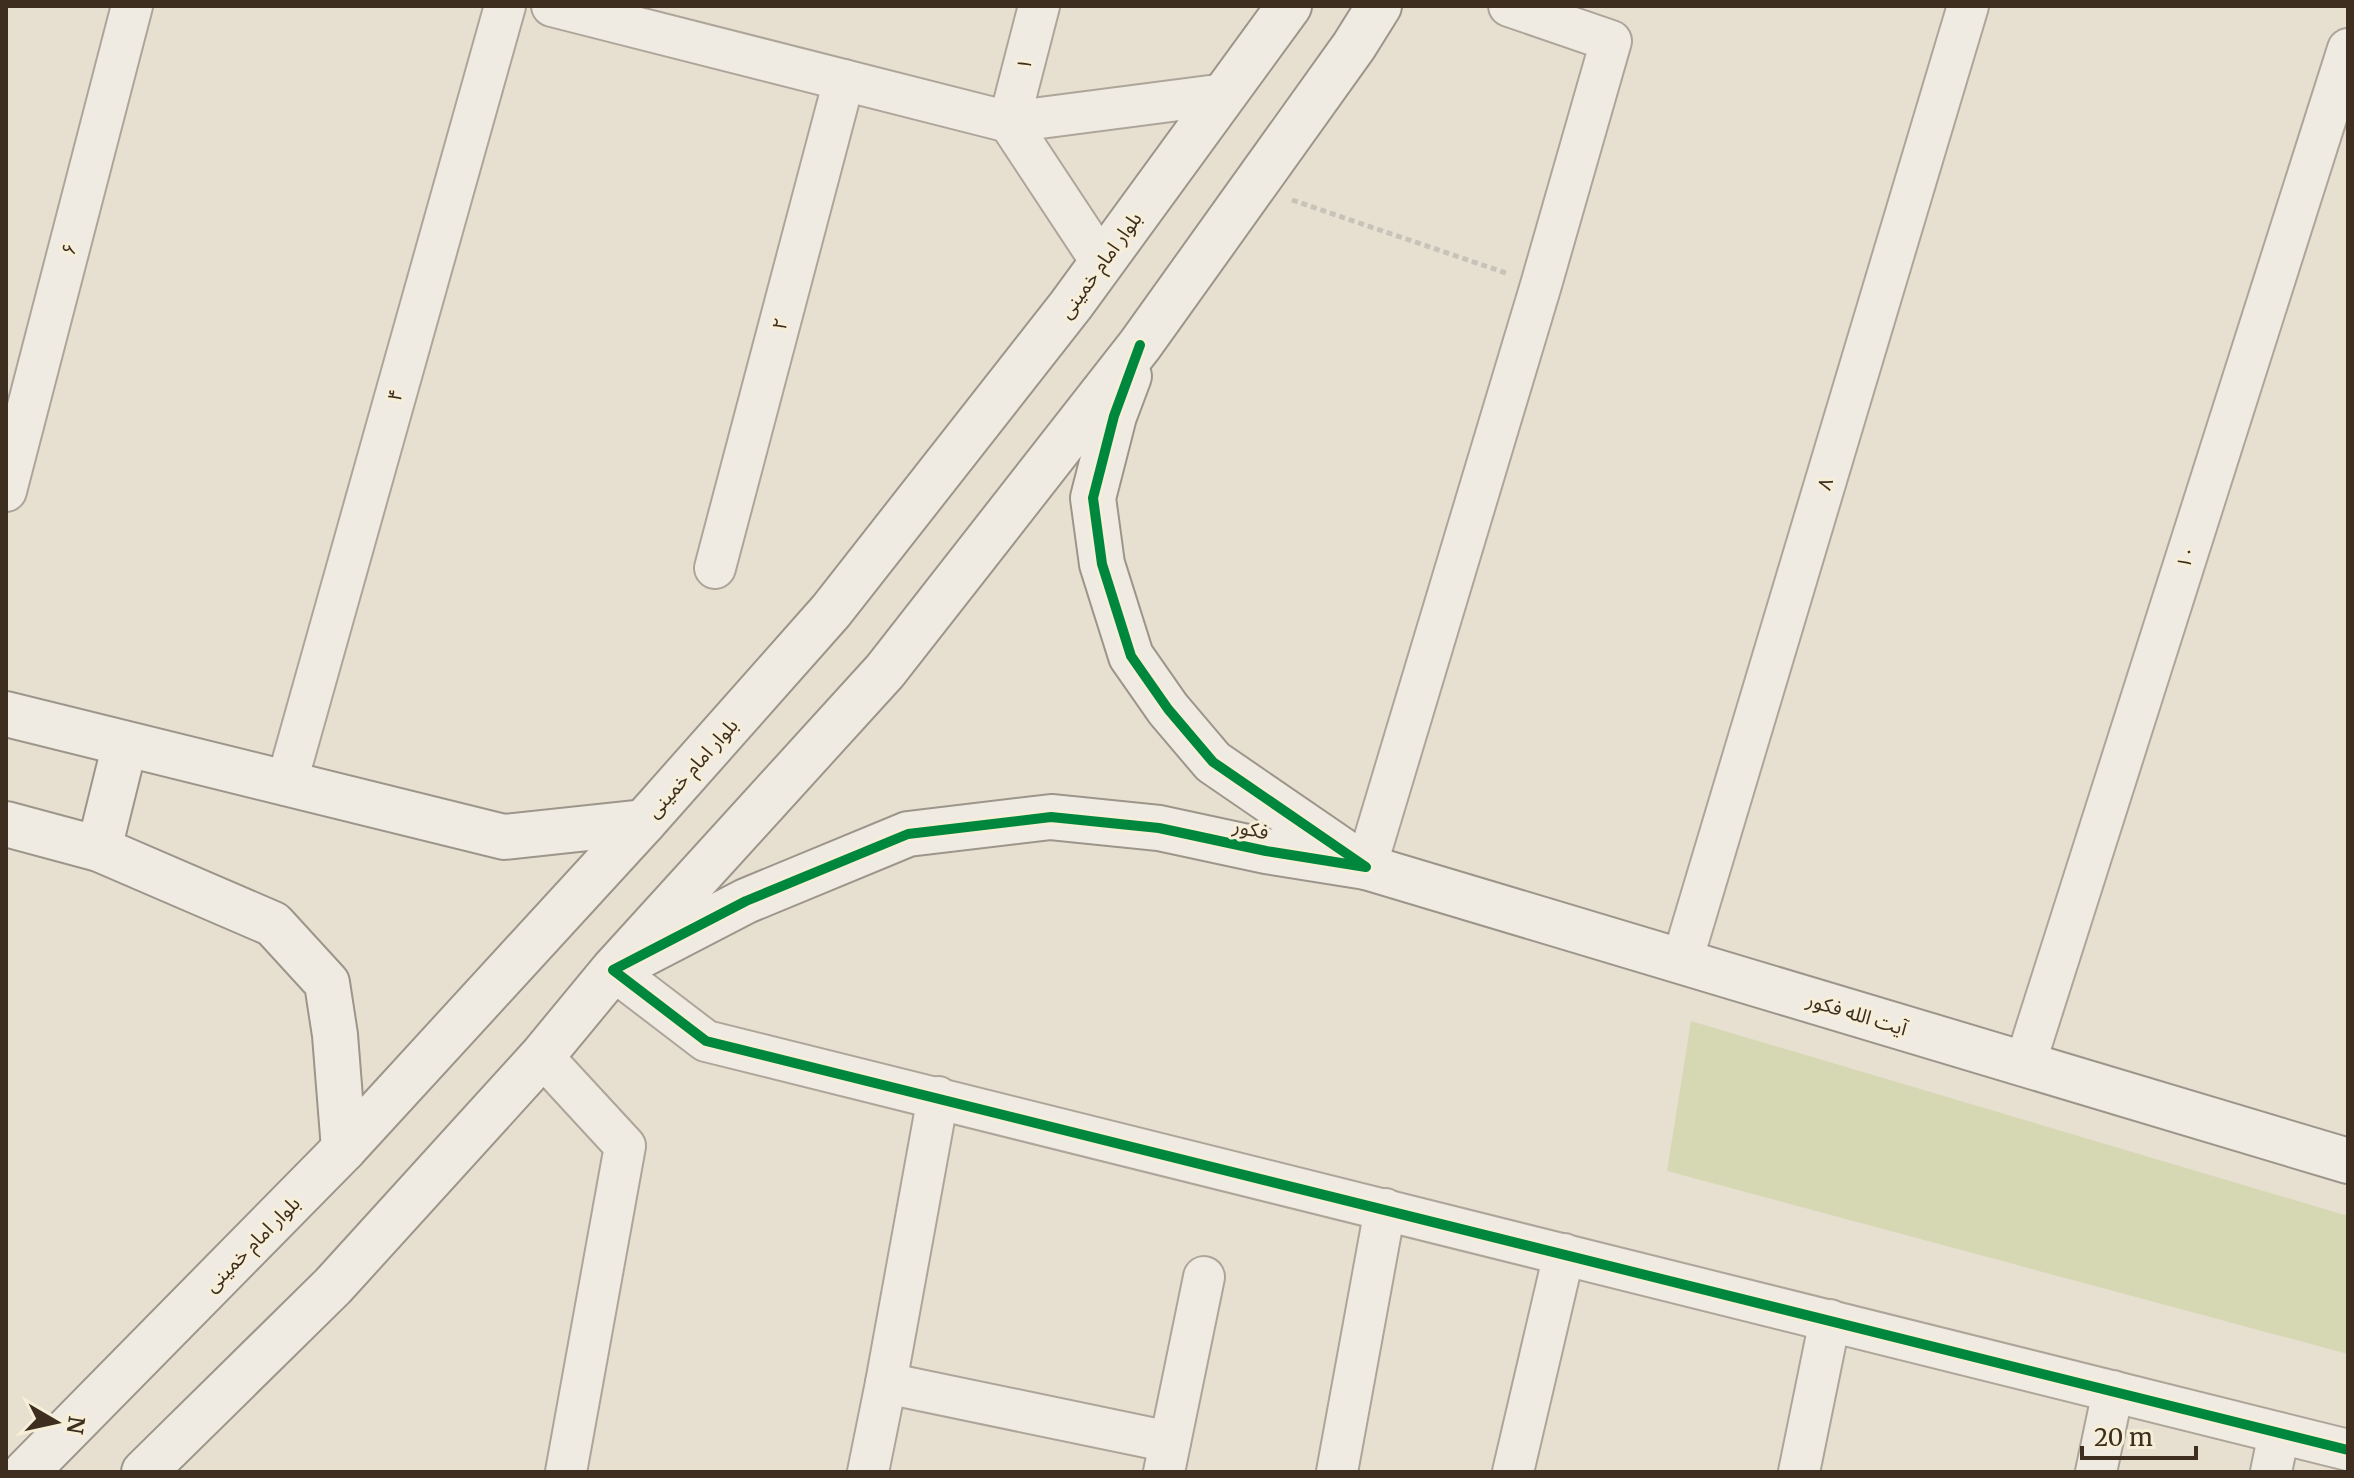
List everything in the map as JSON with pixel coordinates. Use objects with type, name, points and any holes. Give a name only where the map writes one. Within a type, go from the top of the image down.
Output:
[{"type":"main road","name":"بلوار امام خمینی","points":[[26,1472],[344,1149],[644,822],[831,611],[1102,263],[1289,6]]},
{"type":"main road","points":[[144,1472],[333,1286],[542,1056],[613,970],[885,671],[1140,345],[1354,46],[1379,6]]},
{"type":"main road","name":"فکور","points":[[1140,345],[1114,416],[1093,498],[1102,564],[1131,656],[1168,709],[1213,762],[1366,867]]},
{"type":"main road","points":[[6,714],[504,837],[644,822]]},
{"type":"main road","points":[[99,849],[125,744]]},
{"type":"main road","name":"فکور","points":[[613,970],[746,901],[908,834],[1051,817],[1159,828],[1266,851],[1366,867]]},
{"type":"main road","points":[[6,824],[99,849],[273,924],[327,983],[335,1035],[344,1149]]},
{"type":"main road","name":"آیت الله فکور","points":[[1366,867],[2348,1161]]},
{"type":"street","name":"۶","points":[[6,491],[132,6]]},
{"type":"street","name":"۴","points":[[286,785],[505,6]]},
{"type":"street","points":[[552,6],[678,21],[844,80],[1009,122],[1225,94]]},
{"type":"street","name":"۱","points":[[1009,122],[1039,6]]},
{"type":"street","points":[[1366,867],[1611,41],[1509,6]]},
{"type":"street","name":"۸","points":[[1682,961],[1968,6]]},
{"type":"street","name":"۱۰","points":[[2025,1064],[2348,49]]},
{"type":"street","name":"۲","points":[[715,568],[844,80]]},
{"type":"street","points":[[1009,122],[1102,263]]},
{"type":"street","points":[[613,970],[706,1041],[2348,1450]]},
{"type":"street","points":[[542,1056],[625,1146],[566,1472]]},
{"type":"street","points":[[868,1472],[938,1097]]},
{"type":"street","points":[[1337,1472],[1385,1209]]},
{"type":"street","points":[[1513,1472],[1564,1254]]},
{"type":"street","points":[[886,1383],[1167,1457],[1204,1277]]},
{"type":"street","points":[[1799,1472],[1830,1320]]},
{"type":"street","points":[[2096,1472],[2113,1391]]},
{"type":"street","points":[[2271,1472],[2279,1433]]},
{"type":"path","points":[[1253,187],[1541,285]]},
{"type":"green space","points":[[1691,1021],[2348,1216],[2348,1354],[1667,1171]]},
{"type":"cycle path","points":[[1140,345],[1114,416],[1093,498],[1102,564],[1131,656],[1168,709],[1213,762],[1366,867],[1266,851],[1159,828],[1051,817],[908,834],[746,901],[613,970],[706,1041],[2348,1450]]}]
